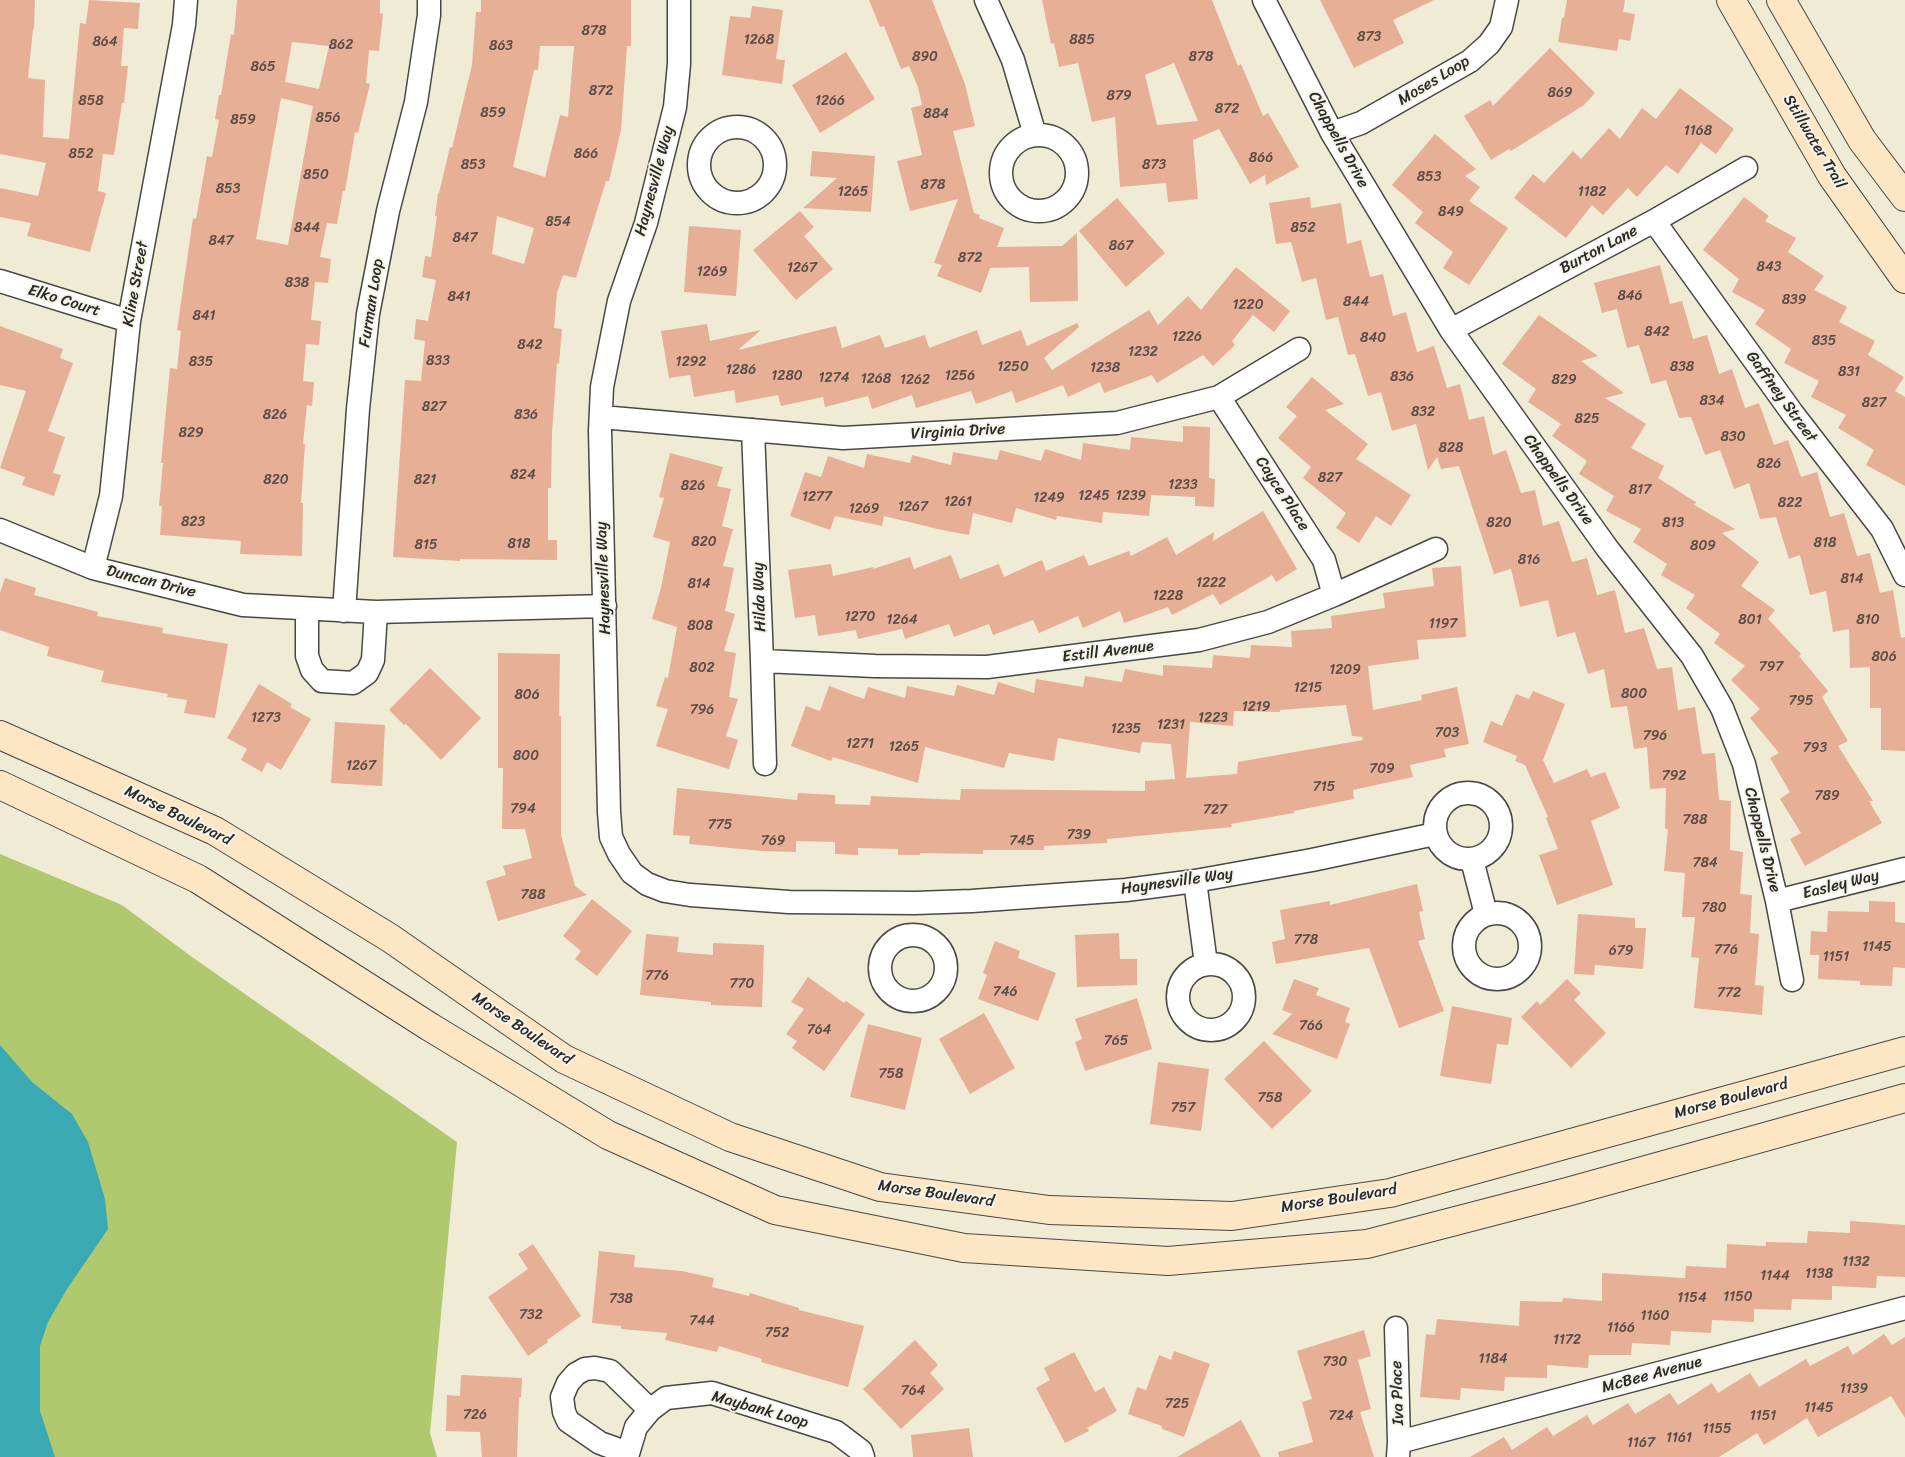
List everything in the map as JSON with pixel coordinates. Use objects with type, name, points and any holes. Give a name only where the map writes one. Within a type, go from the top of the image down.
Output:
[{"type":"main road","name":"Stillwater Trail","points":[[1731,0],[1832,176],[1905,280]]},
{"type":"main road","points":[[1781,0],[1862,140],[1905,197]]},
{"type":"main road","name":"Morse Boulevard","points":[[0,735],[215,831],[390,938],[564,1059],[730,1137],[880,1187],[1049,1210],[1232,1216],[1390,1193],[1905,1051]]},
{"type":"main road","points":[[0,785],[198,879],[430,1027],[608,1135],[775,1210],[964,1248],[1168,1262],[1367,1244],[1567,1192],[1905,1098]]},
{"type":"street","name":"Kline Street","points":[[93,568],[111,496],[129,321],[184,26],[186,0]]},
{"type":"street","name":"Furman Loop","points":[[344,611],[358,409],[368,314],[388,212],[416,102],[429,15],[429,0]]},
{"type":"street","name":"Haynesville Way","points":[[679,0],[678,73],[675,107],[646,223],[619,301],[602,387],[601,417],[611,838],[632,873],[647,884],[665,891],[690,895],[789,902],[915,903],[972,901],[1098,892],[1195,881],[1312,860],[1435,834]]},
{"type":"street","points":[[986,0],[1013,60],[1035,135]]},
{"type":"street","name":"Chappells Drive","points":[[1264,0],[1332,134],[1451,330],[1607,548],[1692,656],[1722,708],[1744,764],[1777,901],[1792,980]]},
{"type":"street","name":"Moses Loop","points":[[1332,134],[1361,123],[1470,61],[1489,44],[1501,26],[1507,0]]},
{"type":"street","points":[[665,147],[700,156]]},
{"type":"street","name":"Burton Lane","points":[[1451,330],[1654,221],[1746,168]]},
{"type":"street","name":"Gaffney Street","points":[[1654,221],[1793,414],[1882,530],[1905,575]]},
{"type":"street","name":"Elko Court","points":[[0,281],[129,321]]},
{"type":"street","name":"Virginia Drive","points":[[601,417],[843,438],[1117,423],[1219,397],[1299,349]]},
{"type":"street","name":"Cayce Place","points":[[1219,397],[1324,560],[1334,595]]},
{"type":"street","name":"Hilda Way","points":[[752,430],[765,764]]},
{"type":"street","name":"Duncan Drive","points":[[0,530],[93,568],[243,605],[307,610],[376,612],[605,606]]},
{"type":"street","name":"Estill Avenue","points":[[762,661],[875,666],[987,667],[1200,640],[1268,622],[1334,595],[1436,549]]},
{"type":"street","points":[[307,610],[307,656],[312,670],[322,681],[354,682],[367,673],[373,660],[376,612]]},
{"type":"street","points":[[1465,793],[1487,798],[1495,806],[1500,817],[1499,840],[1483,856],[1472,860],[1462,860],[1453,857],[1445,851],[1435,834],[1434,822],[1444,802],[1454,796],[1465,793]]},
{"type":"street","points":[[1472,860],[1486,914]]},
{"type":"street","name":"Easley Way","points":[[1777,901],[1905,869]]},
{"type":"street","points":[[1195,881],[1206,964]]},
{"type":"street","points":[[914,934],[915,903]]},
{"type":"street","name":"McBee Avenue","points":[[1398,1449],[1905,1308]]},
{"type":"street","name":"Iva Place","points":[[1396,1328],[1398,1449]]},
{"type":"street","name":"Maybank Loop","points":[[650,1410],[610,1371],[595,1368],[585,1369],[576,1374],[568,1382],[562,1396],[564,1412],[568,1421],[600,1443],[628,1455],[636,1427],[650,1410],[666,1398],[712,1393],[836,1432],[861,1451],[863,1457]]},
{"type":"green space","points":[[0,854],[122,905],[192,957],[457,1142],[430,1433],[437,1457],[0,1457]]},
{"type":"water","points":[[0,1045],[32,1082],[72,1114],[88,1142],[105,1199],[108,1229],[67,1289],[48,1322],[40,1346],[40,1411],[55,1457],[0,1457]]},
{"type":"building","points":[[0,0],[35,0],[34,29],[28,78],[45,80],[43,137],[69,139],[80,23],[86,24],[89,0],[140,3],[138,29],[124,28],[121,66],[128,66],[124,103],[122,103],[114,155],[103,154],[98,191],[106,193],[90,252],[27,236],[31,223],[0,217],[0,188],[38,196],[46,163],[0,154]]},
{"type":"building","points":[[237,0],[380,0],[380,13],[383,14],[379,51],[369,50],[366,83],[370,84],[358,133],[355,132],[345,191],[343,191],[337,224],[327,223],[320,257],[331,259],[328,283],[315,282],[311,320],[321,321],[319,345],[306,344],[303,381],[314,382],[312,406],[307,405],[303,444],[305,444],[301,503],[303,503],[302,556],[240,554],[241,541],[160,535],[162,506],[159,506],[163,463],[161,463],[170,368],[177,369],[181,331],[177,330],[193,218],[196,219],[207,156],[212,157],[219,120],[215,119],[219,95],[221,95],[231,34],[234,35]],"holes":[[[292,42],[329,46],[319,89],[285,82]],[[281,98],[313,106],[288,245],[256,239]]]},
{"type":"building","points":[[481,0],[631,0],[631,46],[627,46],[621,130],[609,181],[606,181],[576,278],[563,275],[557,293],[554,328],[562,329],[559,364],[557,363],[552,433],[551,488],[548,488],[548,540],[557,540],[557,560],[460,559],[460,561],[393,557],[405,380],[421,381],[425,341],[414,339],[416,319],[428,321],[436,280],[422,277],[425,256],[431,257],[437,216],[435,216],[438,193],[450,147],[452,148],[472,65],[476,12],[481,12]],"holes":[[[540,46],[574,46],[568,117],[560,115],[545,177],[513,167],[534,70],[538,70]],[[497,216],[534,228],[524,264],[492,254]]]},
{"type":"building","points":[[869,0],[932,0],[965,84],[975,126],[953,131],[974,213],[980,215],[979,218],[1004,228],[997,247],[1062,246],[1077,233],[1078,301],[1030,302],[1029,267],[990,268],[981,293],[937,276],[942,265],[934,263],[958,199],[910,211],[897,161],[922,155],[911,108],[922,105],[918,87],[909,66],[901,69],[884,26],[880,27]]},
{"type":"building","points":[[1042,0],[1212,0],[1238,66],[1241,64],[1263,116],[1268,113],[1299,167],[1266,185],[1265,175],[1250,184],[1219,129],[1193,140],[1198,199],[1168,202],[1166,183],[1120,187],[1115,117],[1092,122],[1078,63],[1059,67],[1054,43],[1051,44]],"holes":[[[1174,63],[1198,121],[1157,125],[1145,75]]]},
{"type":"building","points":[[1320,0],[1434,0],[1393,20],[1404,43],[1354,68]]},
{"type":"building","points":[[1567,0],[1625,0],[1623,12],[1635,14],[1630,41],[1619,39],[1617,51],[1558,42]]},
{"type":"building","points":[[752,6],[783,10],[776,59],[785,60],[782,84],[722,75],[730,16],[750,18]]},
{"type":"building","points":[[1550,48],[1595,93],[1584,105],[1511,151],[1509,149],[1491,160],[1464,116],[1490,100],[1493,106]]},
{"type":"building","points":[[846,52],[875,99],[820,133],[792,85]]},
{"type":"building","points":[[1680,88],[1734,129],[1716,154],[1701,143],[1678,174],[1666,165],[1637,197],[1628,188],[1603,215],[1592,205],[1566,238],[1514,198],[1533,174],[1544,183],[1573,151],[1581,159],[1609,128],[1620,139],[1642,108],[1656,119]]},
{"type":"building","points":[[1435,134],[1476,169],[1465,176],[1480,187],[1469,201],[1508,228],[1469,285],[1443,268],[1453,252],[1415,223],[1423,212],[1392,185]]},
{"type":"building","points":[[812,151],[875,156],[871,212],[803,208],[837,178],[810,176]]},
{"type":"building","points":[[1310,197],[1311,208],[1341,203],[1347,244],[1361,240],[1370,277],[1383,274],[1393,316],[1406,312],[1417,352],[1434,346],[1447,388],[1460,384],[1469,420],[1484,416],[1493,455],[1506,450],[1521,493],[1535,490],[1543,526],[1559,521],[1572,562],[1587,558],[1597,595],[1615,590],[1625,633],[1644,628],[1657,669],[1672,667],[1678,710],[1695,707],[1702,754],[1715,753],[1719,800],[1731,801],[1730,850],[1743,852],[1740,894],[1752,895],[1750,933],[1759,934],[1755,985],[1764,986],[1762,1015],[1694,1008],[1699,958],[1691,957],[1695,917],[1682,917],[1685,873],[1664,871],[1668,829],[1665,829],[1666,788],[1650,789],[1647,747],[1634,749],[1627,706],[1611,708],[1604,669],[1588,674],[1575,632],[1557,637],[1548,600],[1520,607],[1511,569],[1494,574],[1459,466],[1441,469],[1437,457],[1428,470],[1416,424],[1392,431],[1381,392],[1368,396],[1355,354],[1348,355],[1338,317],[1326,320],[1316,278],[1302,282],[1291,242],[1276,244],[1269,203]]},
{"type":"building","points":[[1744,197],[1769,216],[1765,221],[1796,238],[1788,252],[1824,276],[1814,290],[1847,307],[1839,322],[1875,341],[1868,355],[1904,377],[1895,391],[1905,397],[1905,486],[1866,465],[1874,450],[1838,428],[1846,415],[1811,397],[1819,381],[1784,363],[1791,349],[1755,324],[1765,310],[1732,292],[1739,279],[1703,250]]},
{"type":"building","points":[[1117,198],[1165,253],[1126,287],[1079,231]]},
{"type":"building","points":[[800,211],[814,227],[804,236],[833,269],[796,300],[753,250]]},
{"type":"building","points":[[689,226],[741,230],[736,296],[684,292]]},
{"type":"building","points":[[1660,265],[1670,304],[1682,301],[1693,339],[1707,335],[1719,374],[1732,369],[1745,408],[1759,403],[1774,445],[1788,440],[1801,477],[1817,472],[1830,517],[1844,513],[1857,556],[1870,553],[1880,593],[1893,590],[1901,638],[1905,637],[1905,751],[1881,750],[1881,708],[1870,708],[1870,667],[1850,668],[1849,629],[1833,632],[1826,591],[1810,595],[1800,555],[1789,559],[1776,517],[1760,519],[1749,483],[1734,489],[1720,450],[1705,455],[1691,417],[1679,418],[1666,380],[1651,384],[1639,345],[1627,348],[1617,309],[1602,313],[1594,283]]},
{"type":"building","points":[[1236,267],[1290,311],[1274,332],[1253,315],[1232,341],[1235,345],[1213,366],[1203,355],[1157,383],[1152,375],[1104,393],[1100,382],[1068,397],[1063,385],[1016,403],[1012,391],[976,404],[971,391],[916,408],[912,395],[872,409],[868,396],[825,407],[823,397],[781,406],[778,395],[736,403],[734,390],[694,397],[690,375],[669,378],[661,331],[707,324],[710,341],[761,330],[738,350],[836,326],[842,348],[880,335],[885,348],[925,335],[929,348],[977,330],[982,345],[1021,330],[1027,346],[1077,323],[1079,327],[1044,358],[1052,370],[1149,310],[1158,325],[1188,296],[1201,310]]},
{"type":"building","points":[[1539,315],[1598,356],[1581,361],[1624,393],[1605,398],[1646,424],[1631,448],[1664,466],[1658,478],[1697,503],[1693,504],[1735,529],[1722,533],[1759,562],[1741,586],[1775,610],[1768,619],[1801,654],[1799,656],[1828,691],[1822,697],[1848,741],[1838,746],[1873,801],[1869,801],[1882,823],[1805,866],[1790,839],[1801,833],[1780,799],[1790,792],[1770,758],[1779,753],[1750,718],[1760,709],[1731,680],[1745,666],[1714,643],[1720,634],[1686,608],[1695,595],[1661,575],[1667,564],[1633,542],[1641,529],[1606,511],[1614,496],[1579,474],[1587,461],[1552,436],[1561,424],[1528,402],[1536,389],[1502,364]]},
{"type":"building","points":[[0,326],[63,349],[60,358],[73,363],[48,431],[65,437],[53,473],[61,475],[54,496],[22,485],[25,477],[0,468],[26,391],[0,385]]},
{"type":"building","points":[[1312,377],[1344,404],[1325,410],[1368,444],[1356,459],[1411,495],[1391,526],[1376,516],[1359,543],[1336,528],[1346,513],[1303,478],[1311,467],[1278,438],[1297,416],[1286,407]]},
{"type":"building","points":[[1183,426],[1210,427],[1209,478],[1215,479],[1214,507],[1195,506],[1195,497],[1151,495],[1149,516],[1103,512],[1102,523],[1057,516],[1056,520],[1016,508],[1012,523],[973,513],[969,535],[884,516],[882,526],[835,516],[830,530],[790,516],[805,472],[821,477],[828,456],[864,468],[867,454],[910,463],[912,455],[951,465],[953,452],[997,460],[1000,450],[1041,461],[1045,449],[1081,460],[1083,443],[1130,450],[1131,437],[1183,442]]},
{"type":"building","points":[[670,453],[723,467],[717,486],[731,489],[722,526],[733,529],[723,566],[734,568],[725,611],[735,614],[724,651],[736,653],[729,697],[738,699],[726,736],[738,740],[729,769],[656,746],[668,709],[656,706],[665,677],[668,678],[677,627],[652,619],[661,588],[670,542],[653,537],[664,498],[659,497]]},
{"type":"building","points":[[1263,511],[1297,569],[1276,582],[1272,575],[1220,605],[1213,594],[1172,615],[1168,607],[1124,623],[1120,611],[1083,628],[1078,616],[1039,633],[1033,620],[993,635],[989,624],[954,637],[949,624],[905,639],[902,629],[858,639],[856,630],[818,636],[815,615],[795,618],[788,570],[831,564],[833,576],[874,567],[873,569],[910,557],[914,569],[951,555],[960,579],[999,564],[1004,577],[1042,560],[1046,571],[1084,555],[1089,566],[1129,551],[1131,556],[1167,537],[1176,555],[1214,532],[1213,541]]},
{"type":"building","points":[[1461,566],[1466,637],[1417,640],[1419,659],[1368,666],[1373,710],[1422,700],[1421,695],[1457,687],[1469,744],[1444,749],[1446,757],[1410,765],[1413,777],[1353,790],[1354,799],[1294,811],[1294,813],[1231,824],[1232,827],[1107,839],[1107,843],[1044,846],[1044,850],[983,850],[983,854],[920,853],[920,855],[898,855],[898,849],[858,848],[858,855],[835,854],[835,842],[796,841],[796,852],[762,851],[689,844],[690,836],[673,835],[677,788],[797,800],[798,793],[835,795],[835,804],[870,805],[871,796],[960,800],[961,789],[1145,791],[1145,781],[1175,779],[1171,744],[1142,742],[1140,753],[1058,738],[1054,761],[1009,753],[1004,768],[925,747],[918,783],[833,757],[831,761],[791,746],[806,706],[820,711],[829,686],[864,699],[868,687],[905,698],[907,686],[954,696],[957,685],[994,695],[998,682],[1034,693],[1036,679],[1083,687],[1085,676],[1122,682],[1125,669],[1163,676],[1163,665],[1212,668],[1213,655],[1250,658],[1251,645],[1292,647],[1291,631],[1332,628],[1331,616],[1385,608],[1383,593],[1434,586],[1432,568]],"holes":[[[1346,705],[1352,736],[1362,737],[1363,740],[1238,762],[1237,774],[1186,778],[1190,722],[1233,726],[1234,711],[1280,712],[1280,710]]]},
{"type":"building","points":[[5,578],[36,588],[34,595],[98,612],[97,616],[163,628],[162,633],[228,644],[215,718],[184,713],[187,700],[167,697],[168,694],[101,682],[104,671],[47,656],[49,647],[0,630],[0,593]]},
{"type":"building","points":[[498,653],[560,654],[561,835],[575,886],[587,895],[498,921],[486,881],[506,875],[503,866],[532,858],[525,829],[502,829],[503,768],[498,768]]},
{"type":"building","points":[[430,668],[481,718],[441,760],[406,724],[404,725],[389,710]]},
{"type":"building","points":[[259,684],[292,704],[290,707],[311,719],[281,770],[267,762],[262,772],[241,760],[247,749],[227,738]]},
{"type":"building","points":[[1533,691],[1565,704],[1543,760],[1554,783],[1587,769],[1591,777],[1605,772],[1620,808],[1591,821],[1613,885],[1557,905],[1539,855],[1558,849],[1546,818],[1548,817],[1525,765],[1515,761],[1517,756],[1483,742],[1491,721],[1502,726],[1516,694],[1529,699]]},
{"type":"building","points":[[335,722],[385,725],[382,786],[331,783]]},
{"type":"building","points":[[1417,884],[1423,911],[1419,912],[1425,939],[1418,941],[1444,1011],[1399,1028],[1369,948],[1276,964],[1272,942],[1285,939],[1280,910],[1330,901],[1330,905]]},
{"type":"building","points":[[592,899],[632,931],[597,976],[575,959],[581,951],[563,936]]},
{"type":"building","points":[[1869,901],[1895,902],[1895,922],[1905,923],[1905,968],[1893,967],[1892,986],[1860,985],[1860,981],[1818,979],[1819,955],[1810,955],[1811,931],[1827,932],[1828,911],[1869,912]]},
{"type":"building","points":[[1578,914],[1635,918],[1635,928],[1646,928],[1643,969],[1595,965],[1594,975],[1574,974]]},
{"type":"building","points":[[1119,933],[1120,959],[1137,959],[1137,985],[1077,987],[1075,935]]},
{"type":"building","points":[[646,934],[679,937],[677,952],[713,955],[713,943],[764,945],[762,1007],[711,1005],[711,1002],[640,995]]},
{"type":"building","points":[[995,941],[1020,951],[1018,958],[1056,973],[1038,1021],[978,999],[987,975],[983,973]]},
{"type":"building","points":[[808,977],[844,1003],[846,1001],[865,1014],[824,1071],[792,1048],[797,1041],[786,1034],[804,1009],[791,1002]]},
{"type":"building","points":[[1294,979],[1319,988],[1316,995],[1350,1008],[1345,1022],[1350,1024],[1337,1059],[1272,1034],[1292,1014],[1282,1010]]},
{"type":"building","points":[[1567,979],[1581,993],[1574,1000],[1606,1033],[1571,1068],[1521,1017],[1537,1001],[1540,1005]]},
{"type":"building","points":[[1137,998],[1152,1049],[1085,1071],[1075,1042],[1082,1039],[1075,1019]]},
{"type":"building","points":[[1452,1006],[1512,1018],[1508,1045],[1497,1044],[1491,1084],[1440,1076]]},
{"type":"building","points":[[984,1013],[1015,1068],[970,1094],[939,1039]]},
{"type":"building","points":[[868,1024],[922,1038],[905,1110],[850,1097]]},
{"type":"building","points":[[1264,1041],[1312,1091],[1272,1129],[1224,1079]]},
{"type":"building","points":[[1158,1062],[1209,1069],[1201,1131],[1150,1124]]},
{"type":"building","points":[[1850,1221],[1905,1225],[1905,1277],[1877,1276],[1876,1288],[1832,1286],[1832,1300],[1792,1299],[1791,1310],[1754,1309],[1754,1322],[1712,1320],[1711,1333],[1671,1331],[1670,1345],[1632,1343],[1631,1355],[1589,1355],[1588,1368],[1547,1365],[1547,1378],[1505,1377],[1504,1391],[1461,1388],[1460,1400],[1420,1397],[1426,1334],[1435,1335],[1437,1319],[1519,1326],[1520,1301],[1562,1302],[1563,1298],[1602,1301],[1602,1273],[1685,1278],[1686,1266],[1726,1268],[1727,1244],[1766,1246],[1766,1242],[1807,1243],[1808,1231],[1850,1233]]},
{"type":"building","points":[[533,1244],[581,1316],[528,1356],[488,1297],[528,1269],[518,1254]]},
{"type":"building","points":[[599,1251],[635,1255],[634,1267],[682,1271],[714,1278],[712,1287],[749,1296],[750,1293],[799,1308],[799,1310],[864,1326],[848,1387],[761,1362],[762,1359],[719,1346],[717,1352],[665,1340],[667,1333],[621,1329],[621,1326],[592,1323]]},
{"type":"building","points":[[1364,1330],[1371,1356],[1358,1360],[1371,1409],[1360,1412],[1374,1457],[1279,1457],[1278,1452],[1313,1442],[1302,1402],[1312,1399],[1297,1351]]},
{"type":"building","points":[[1884,1334],[1892,1345],[1905,1337],[1905,1418],[1891,1396],[1818,1437],[1807,1418],[1764,1445],[1757,1433],[1719,1457],[1470,1457],[1504,1437],[1512,1450],[1547,1427],[1553,1436],[1587,1415],[1593,1425],[1628,1403],[1635,1414],[1670,1393],[1678,1405],[1712,1383],[1718,1393],[1750,1373],[1759,1387],[1806,1359],[1810,1366],[1848,1346],[1853,1355]]},
{"type":"building","points":[[915,1340],[938,1365],[930,1373],[944,1389],[901,1429],[863,1389]]},
{"type":"building","points":[[1174,1351],[1210,1364],[1184,1437],[1162,1429],[1162,1426],[1128,1414],[1137,1387],[1146,1390],[1159,1355],[1171,1360]]},
{"type":"building","points":[[1074,1352],[1095,1392],[1104,1387],[1117,1411],[1087,1428],[1089,1431],[1065,1443],[1036,1388],[1050,1380],[1044,1368]]},
{"type":"building","points":[[461,1375],[522,1378],[521,1397],[519,1397],[517,1457],[482,1457],[480,1432],[446,1431],[447,1395],[460,1396]]},
{"type":"building","points":[[1241,1420],[1261,1457],[1177,1457]]},
{"type":"building","points":[[969,1428],[973,1457],[913,1457],[911,1435]]}]
